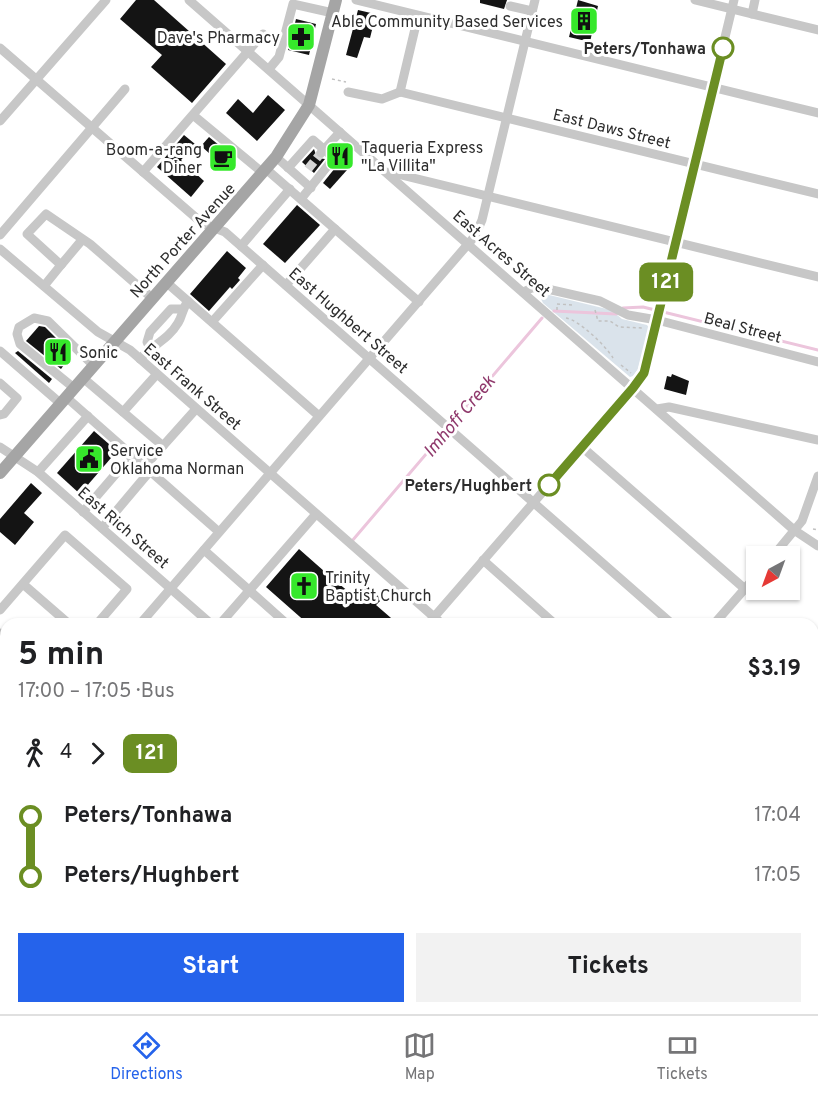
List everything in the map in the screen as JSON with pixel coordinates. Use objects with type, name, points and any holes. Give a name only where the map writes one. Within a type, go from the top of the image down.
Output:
[{"type":"main road","name":"North Porter Avenue","points":[[0,473],[276,157],[309,105],[336,0]]},
{"type":"street","points":[[0,121],[106,0]]},
{"type":"street","name":"East Acres Street","points":[[189,0],[794,530],[818,546]]},
{"type":"street","points":[[355,0],[818,113]]},
{"type":"street","points":[[355,0],[358,6],[369,9],[378,6]]},
{"type":"street","points":[[145,618],[469,244],[478,229],[487,196],[535,0]]},
{"type":"street","points":[[695,0],[733,4],[752,14],[818,30]]},
{"type":"street","points":[[752,14],[755,0]]},
{"type":"street","points":[[269,69],[279,57],[293,4],[333,13]]},
{"type":"street","points":[[433,618],[644,373],[733,4]]},
{"type":"street","points":[[510,6],[532,11]]},
{"type":"street","points":[[348,92],[381,99],[399,92],[418,16]]},
{"type":"street","points":[[529,22],[540,24]]},
{"type":"street","points":[[143,172],[263,34]]},
{"type":"street","name":"East Hughbert Street","points":[[0,48],[202,223],[225,232],[665,618]]},
{"type":"street","points":[[0,235],[125,89]]},
{"type":"street","name":"East Daws Street","points":[[399,92],[818,194]]},
{"type":"street","points":[[193,115],[290,189],[419,302]]},
{"type":"street","points":[[323,151],[340,132]]},
{"type":"street","points":[[288,168],[313,140],[323,151],[334,158],[301,199]]},
{"type":"street","points":[[276,157],[311,188]]},
{"type":"street","points":[[300,178],[308,169]]},
{"type":"street","points":[[385,171],[818,277]]},
{"type":"street","points":[[241,246],[290,189]]},
{"type":"street","points":[[61,265],[35,244],[27,234],[46,214],[82,240],[152,298]]},
{"type":"street","points":[[286,285],[335,229]]},
{"type":"street","points":[[44,286],[82,240]]},
{"type":"street","name":"East Frank Street","points":[[0,249],[98,332],[140,359],[356,548],[429,618]]},
{"type":"street","points":[[212,322],[263,265]]},
{"type":"street","points":[[166,282],[185,305],[212,322],[319,416]]},
{"type":"street","name":"Beal Street","points":[[523,292],[532,288],[543,288],[610,305],[628,315],[658,318],[818,362]]},
{"type":"street","points":[[140,359],[150,348],[162,343],[178,323],[185,305]]},
{"type":"street","points":[[150,348],[147,342],[150,332],[171,309],[185,305]]},
{"type":"street","points":[[93,365],[48,321],[34,318],[20,327],[18,334],[20,344],[67,396],[219,532]]},
{"type":"street","points":[[0,351],[67,396]]},
{"type":"street","points":[[123,412],[157,374]]},
{"type":"street","points":[[82,378],[163,446]]},
{"type":"street","points":[[0,383],[17,398],[4,414],[0,415]]},
{"type":"street","points":[[657,409],[669,407],[818,440]]},
{"type":"street","points":[[102,528],[163,446],[196,409]]},
{"type":"street","points":[[39,472],[88,416]]},
{"type":"street","name":"East Rich Street","points":[[0,447],[13,458],[39,472],[204,618]]},
{"type":"street","points":[[582,447],[745,589],[719,618]]},
{"type":"street","points":[[83,512],[132,455]]},
{"type":"street","points":[[781,546],[806,511],[818,476]]},
{"type":"street","points":[[225,618],[316,514]]},
{"type":"street","points":[[0,610],[65,535],[127,590],[102,618]]},
{"type":"street","points":[[204,550],[279,618]]},
{"type":"street","points":[[483,560],[548,618]]},
{"type":"street","points":[[23,584],[62,618]]},
{"type":"path","points":[[595,308],[594,316],[598,321],[610,321],[619,327],[643,328]]},
{"type":"path","points":[[563,318],[577,321],[590,335],[605,345],[613,359],[630,372]]},
{"type":"shaded area","points":[[545,294],[611,310],[622,319],[647,325],[649,328],[638,369],[633,376],[630,377],[543,303],[541,299]]},
{"type":"building","points":[[136,0],[154,0],[226,64],[192,103],[151,67],[162,55],[120,19]]},
{"type":"building","name":"Able Community Based Services","points":[[480,0],[507,0],[504,9],[480,3]]},
{"type":"building","name":"Able Community Based Services","points":[[578,0],[598,6],[590,42],[569,37]]},
{"type":"building","points":[[358,10],[371,13],[369,25],[373,26],[370,38],[364,37],[357,58],[346,55]]},
{"type":"building","name":"Dave's Pharmacy","points":[[296,19],[316,24],[309,55],[288,50]]},
{"type":"building","points":[[268,95],[285,110],[257,141],[226,113],[238,99],[253,113]]},
{"type":"building","points":[[184,135],[195,144],[181,160],[204,181],[191,197],[157,167]]},
{"type":"building","points":[[209,137],[235,158],[226,168],[201,146]]},
{"type":"building","points":[[314,149],[317,158],[325,159],[314,173],[302,162]]},
{"type":"building","points":[[339,163],[347,170],[330,189],[323,183]]},
{"type":"building","points":[[297,205],[320,225],[285,263],[263,244]]},
{"type":"building","points":[[227,251],[246,268],[238,278],[240,280],[232,289],[230,287],[209,311],[190,294]]},
{"type":"building","points":[[39,326],[45,327],[72,354],[61,369],[26,341]]},
{"type":"building","points":[[18,351],[52,379],[49,383],[15,353]]},
{"type":"building","points":[[672,374],[689,381],[686,395],[664,389],[667,376],[671,377]]},
{"type":"building","points":[[94,431],[117,451],[80,494],[57,473]]},
{"type":"building","points":[[31,483],[42,493],[24,513],[34,522],[15,545],[0,532],[0,519]]},
{"type":"building","name":"Trinity Baptist Church","points":[[299,549],[333,579],[336,574],[342,579],[338,583],[355,597],[366,585],[382,599],[376,605],[391,618],[301,618],[266,587]]},
{"type":"waterway","name":"Imhoff Creek","points":[[554,311],[616,314],[623,308],[643,307],[818,350]]},
{"type":"waterway","name":"Imhoff Creek","points":[[352,541],[542,318]]},
{"type":"tunnel","points":[[308,169],[321,153]]},
{"type":"bus line","name":"121","points":[[549,485],[640,381],[644,373],[723,48]]},
{"type":"place","name":"Able Community Based Services","points":[[584,21]]},
{"type":"place","name":"Dave's Pharmacy","points":[[301,37]]},
{"type":"place","name":"Peters/Tonhawa","points":[[723,48]]},
{"type":"place","name":"Taqueria Express \"La Villita\"","points":[[340,156]]},
{"type":"place","name":"Boom-a-rang Diner","points":[[223,158]]},
{"type":"place","name":"Sonic","points":[[58,352]]},
{"type":"place","name":"Service Oklahoma Norman","points":[[89,459]]},
{"type":"place","name":"Peters/Hughbert","points":[[549,485]]},
{"type":"place","name":"Trinity Baptist Church","points":[[304,586]]}]
